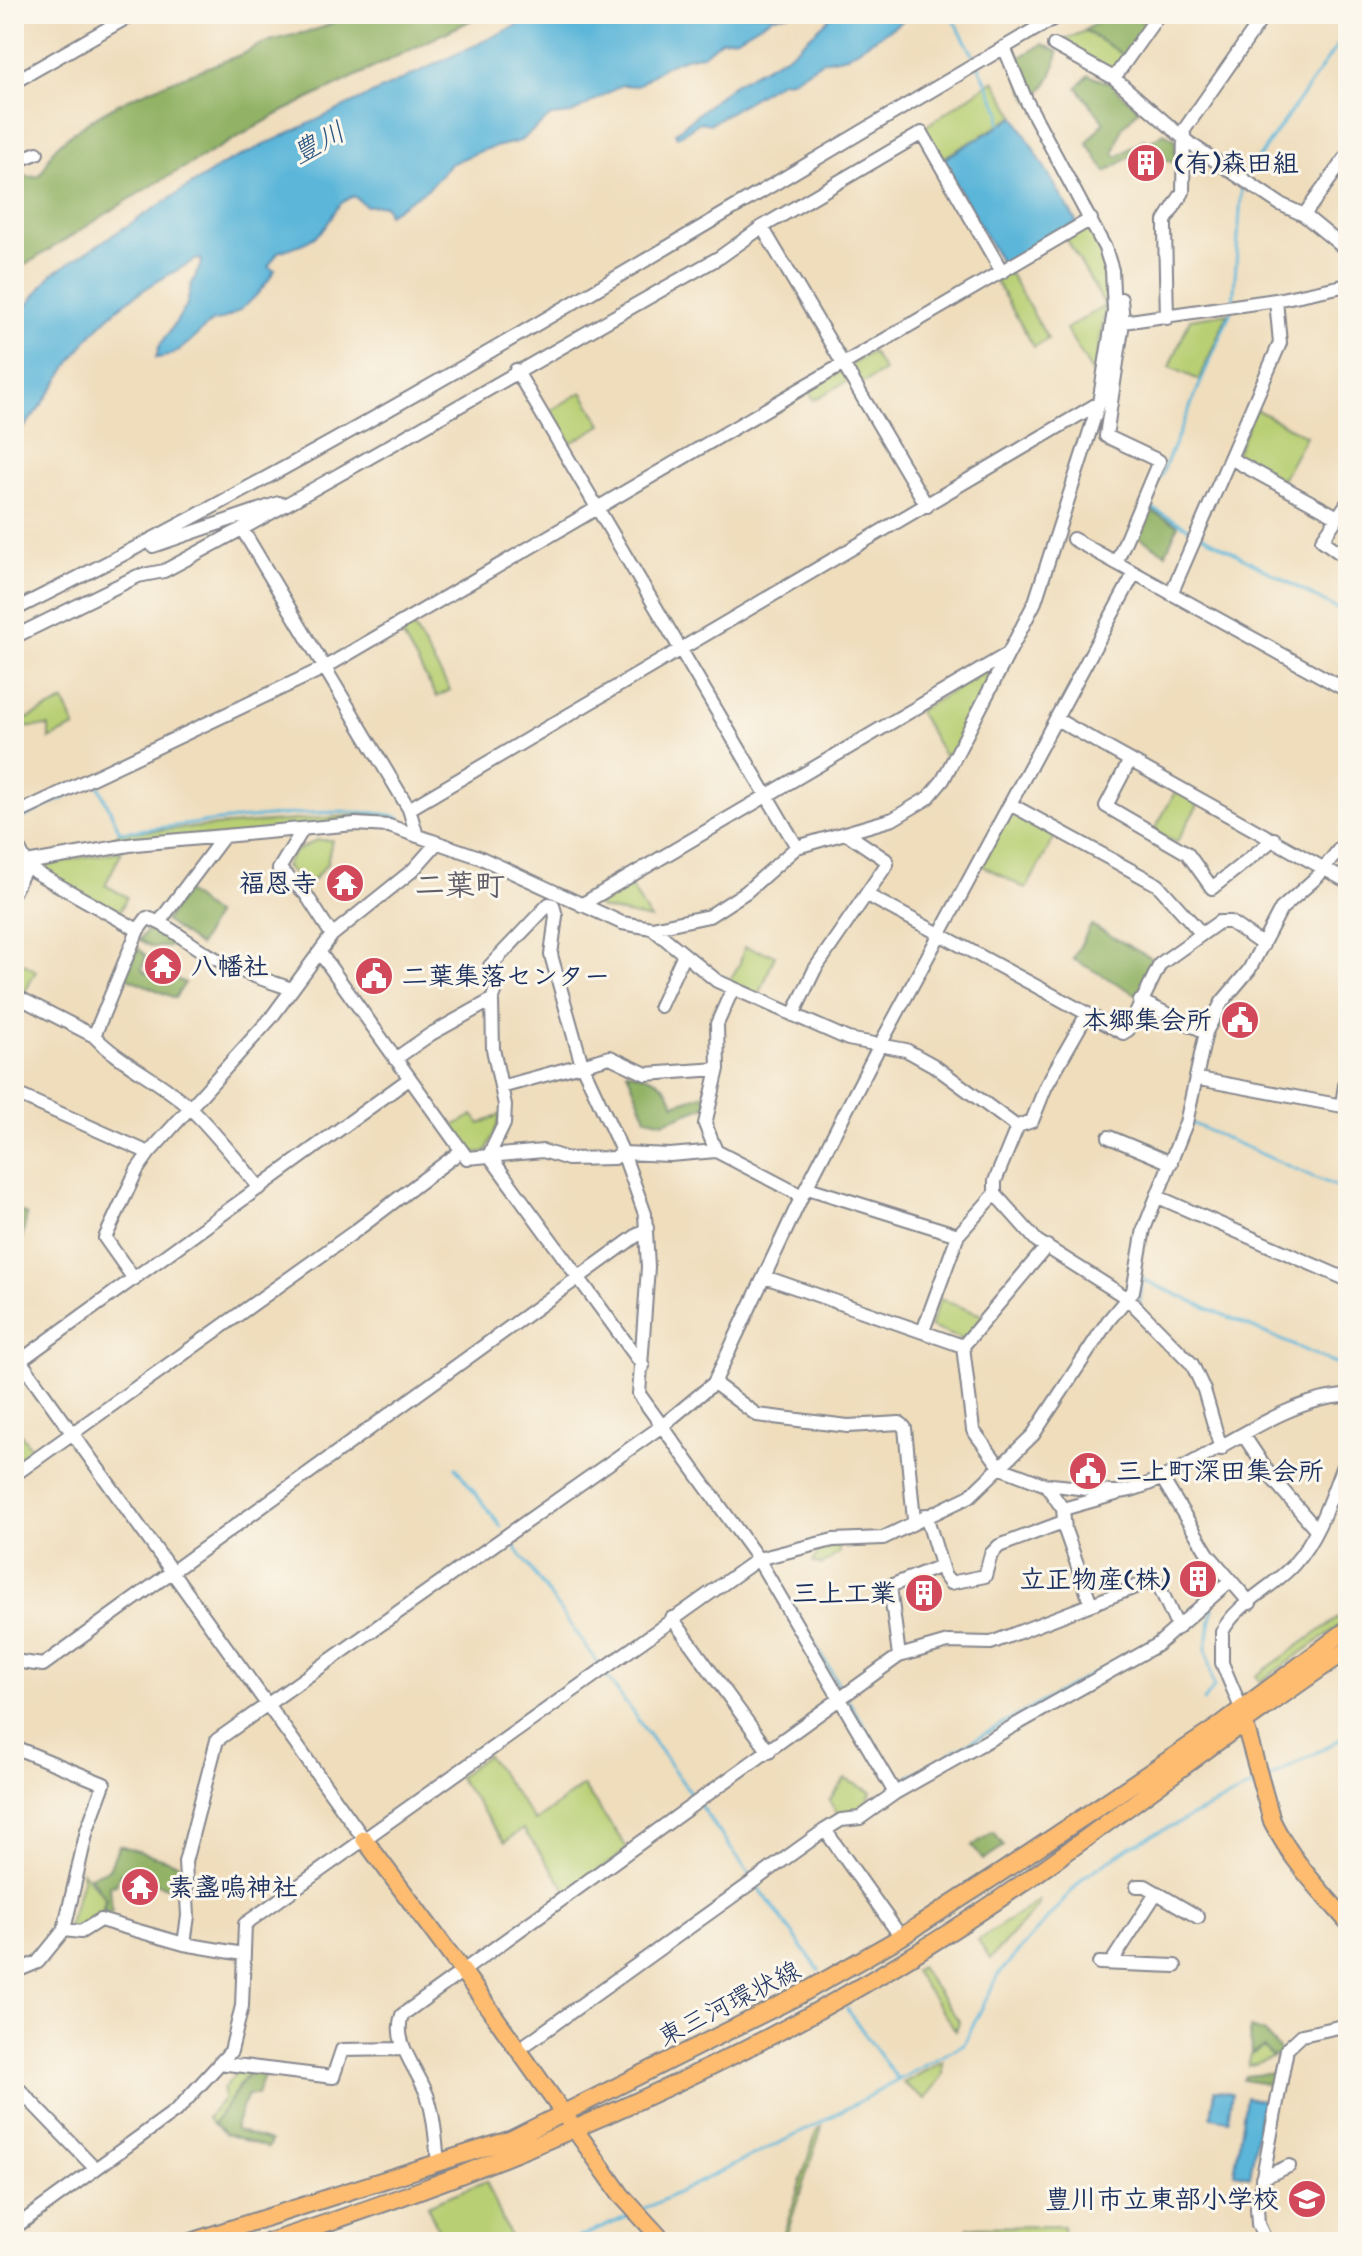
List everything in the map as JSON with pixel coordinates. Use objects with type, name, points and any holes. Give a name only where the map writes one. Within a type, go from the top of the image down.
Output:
[{"type":"main road","name":"東三河環状線","points":[[269,2242],[378,2207],[574,2131],[733,2054],[916,1954],[1019,1886],[1242,1716],[1348,1629]]},
{"type":"main road","name":"東三河環状線","points":[[190,2242],[512,2139],[796,1997],[901,1937],[1348,1650]]},
{"type":"main road","points":[[1242,1716],[1272,1821],[1293,1858],[1348,1922]]},
{"type":"main road","points":[[364,1839],[464,1973],[622,2196],[664,2242]]},
{"type":"street","points":[[14,82],[133,14]]},
{"type":"street","points":[[14,610],[138,548],[456,374],[1061,14]]},
{"type":"street","points":[[1114,78],[1159,14]]},
{"type":"street","points":[[1167,318],[1165,221],[1183,192],[1182,136],[1265,14]]},
{"type":"street","points":[[1054,45],[1114,78],[1182,136],[1280,204],[1304,215],[1348,251]]},
{"type":"street","points":[[1004,47],[1026,100],[1091,219],[1122,301],[1123,322],[1106,436],[1159,461],[1116,563]]},
{"type":"street","points":[[14,637],[138,576],[164,571],[242,529],[516,370],[720,257],[762,227],[922,133],[1002,272]]},
{"type":"street","points":[[14,162],[37,153]]},
{"type":"street","points":[[1304,215],[1348,154]]},
{"type":"street","points":[[14,815],[324,668],[1091,219]]},
{"type":"street","points":[[762,227],[927,506]]},
{"type":"street","points":[[27,865],[135,844],[355,824],[389,826],[479,857],[622,923],[652,928],[709,916],[746,892],[797,847],[893,819],[928,798],[943,780],[1035,602],[1099,403],[1114,311],[1112,270]]},
{"type":"street","points":[[1123,322],[1167,318],[1348,285]]},
{"type":"street","points":[[1171,594],[1280,343],[1276,300]]},
{"type":"street","points":[[516,370],[797,847]]},
{"type":"street","points":[[409,809],[1099,403]]},
{"type":"street","points":[[1230,458],[1336,516]]},
{"type":"street","points":[[138,548],[298,497]]},
{"type":"street","points":[[1348,502],[1322,540],[1348,559]]},
{"type":"street","points":[[242,529],[409,809],[417,836]]},
{"type":"street","points":[[1073,539],[1348,691]]},
{"type":"street","points":[[184,1944],[188,1916],[185,1862],[204,1797],[214,1744],[662,1426],[714,1383],[805,1192],[881,1043],[1134,574]]},
{"type":"street","points":[[581,905],[1007,655]]},
{"type":"street","points":[[1056,719],[1325,866],[1348,882]]},
{"type":"street","points":[[1130,760],[1106,806],[1187,853],[1212,888],[1274,839]]},
{"type":"street","points":[[1010,804],[1158,885],[1202,934]]},
{"type":"street","points":[[303,829],[279,869],[305,893],[332,935]]},
{"type":"street","points":[[793,1015],[815,969],[867,895],[886,860],[846,833]]},
{"type":"street","points":[[160,921],[224,836]]},
{"type":"street","points":[[14,839],[27,865],[138,930]]},
{"type":"street","points":[[134,1279],[105,1238],[137,1170],[292,989],[332,935],[413,870],[436,844]]},
{"type":"street","points":[[14,2228],[178,2109],[231,2051],[242,2006],[245,1924],[758,1559],[833,1540],[883,1538],[920,1517],[970,1496],[1033,1435],[1108,1321],[1133,1291],[1144,1229],[1171,1163],[1199,1079],[1206,1032],[1222,1002],[1249,970],[1281,909],[1346,846]]},
{"type":"street","points":[[14,891],[27,865]]},
{"type":"street","points":[[867,895],[1123,1033],[1131,1026],[1140,1001],[1160,964],[1202,934],[1223,921],[1263,945]]},
{"type":"street","points":[[489,1155],[504,1124],[501,1087],[493,1049],[492,1000],[497,987],[490,966],[549,904],[553,905],[556,916],[551,955],[582,1065],[642,1200],[647,1228],[643,1366],[639,1394],[758,1559],[895,1793]]},
{"type":"street","points":[[94,1036],[138,930],[147,918],[160,921],[218,960],[292,989]]},
{"type":"street","points":[[652,928],[683,956],[733,988],[848,1039],[906,1050],[933,1065],[1015,1127]]},
{"type":"street","points":[[320,953],[467,1158],[543,1151],[568,1159],[614,1158],[623,1153],[670,1155],[716,1151],[805,1192],[958,1235]]},
{"type":"street","points":[[660,1006],[683,956]]},
{"type":"street","points":[[716,1151],[705,1124],[718,1069],[717,1024],[733,988]]},
{"type":"street","points":[[14,995],[94,1036],[190,1107],[260,1188]]},
{"type":"street","points":[[395,1059],[450,1022],[492,1000]]},
{"type":"street","points":[[1140,1001],[1206,1032]]},
{"type":"street","points":[[1015,1127],[1032,1121],[1046,1086],[1087,1014]]},
{"type":"street","points":[[501,1087],[610,1057],[646,1074],[718,1069]]},
{"type":"street","points":[[1199,1079],[1345,1106],[1348,1065]]},
{"type":"street","points":[[364,1839],[72,1432],[16,1359],[134,1279],[409,1079]]},
{"type":"street","points":[[14,1093],[149,1153]]},
{"type":"street","points":[[1015,1127],[995,1181],[995,1194],[1027,1232],[1127,1298],[1192,1364],[1204,1390],[1221,1449]]},
{"type":"street","points":[[1109,1137],[1171,1163]]},
{"type":"street","points":[[14,1475],[354,1232],[461,1151]]},
{"type":"street","points":[[489,1155],[643,1366]]},
{"type":"street","points":[[923,1331],[958,1235],[995,1194]]},
{"type":"street","points":[[1158,1197],[1348,1280]]},
{"type":"street","points":[[14,1661],[43,1665],[647,1228]]},
{"type":"street","points":[[1047,1246],[963,1346],[973,1430],[1001,1468],[1046,1485],[1127,1491]]},
{"type":"street","points":[[765,1277],[963,1346]]},
{"type":"street","points":[[714,1383],[757,1415],[848,1426],[900,1423],[905,1428],[920,1517],[950,1583],[985,1576],[991,1554],[999,1546],[1063,1516],[1163,1480],[1313,1401],[1348,1396]]},
{"type":"street","points":[[1244,1436],[1272,1478],[1316,1529]]},
{"type":"street","points":[[1242,1716],[1222,1663],[1219,1643],[1224,1626],[1290,1570],[1316,1529],[1348,1453]]},
{"type":"street","points":[[1163,1480],[1201,1544],[1250,1603]]},
{"type":"street","points":[[1046,1485],[1063,1516],[1091,1604]]},
{"type":"street","points":[[899,1656],[890,1586],[941,1566]]},
{"type":"street","points":[[438,2164],[430,2102],[419,2073],[403,2049],[402,2015],[899,1656],[948,1642],[991,1643],[1156,1579],[1178,1628]]},
{"type":"street","points":[[518,2050],[825,1830],[841,1820],[860,1818],[895,1793],[1157,1645],[1230,1581]]},
{"type":"street","points":[[672,1618],[769,1752]]},
{"type":"street","points":[[14,1747],[104,1784],[87,1830],[64,1930],[38,1962],[14,1972]]},
{"type":"street","points":[[825,1830],[901,1937]]},
{"type":"street","points":[[1137,1886],[1145,1886],[1155,1895],[1198,1917]]},
{"type":"street","points":[[1155,1895],[1105,1963],[1175,1966]]},
{"type":"street","points":[[64,1930],[81,1932],[100,1920],[184,1944],[243,1954]]},
{"type":"street","points":[[1266,2242],[1256,2216],[1287,2049],[1302,2035],[1348,2025]]},
{"type":"street","points":[[219,2063],[333,2077],[342,2050],[403,2049]]},
{"type":"street","points":[[14,2084],[95,2168]]},
{"type":"street","points":[[1262,2178],[1289,2166]]},
{"type":"green space","points":[[347,14],[484,14],[282,112],[141,192],[14,272],[16,169],[29,177],[39,176],[52,151],[100,114],[171,81],[271,41],[322,27]]},
{"type":"green space","points":[[1111,14],[1131,14],[1147,25],[1125,56],[1085,30]]},
{"type":"green space","points":[[1085,31],[1125,56],[1113,74],[1057,43]]},
{"type":"green space","points":[[1043,44],[1058,52],[1045,86],[1029,101],[1012,62]]},
{"type":"green space","points":[[1089,75],[1109,83],[1139,109],[1122,128],[1114,153],[1117,157],[1144,139],[1148,143],[1164,133],[1175,139],[1176,163],[1136,153],[1106,172],[1087,143],[1104,122],[1077,87]]},
{"type":"green space","points":[[994,80],[1015,116],[941,159],[923,128]]},
{"type":"green space","points":[[1088,228],[1104,265],[1107,284],[1105,305],[1066,238]]},
{"type":"green space","points":[[1009,272],[1048,339],[1034,347],[995,280]]},
{"type":"green space","points":[[1105,306],[1095,377],[1066,329]]},
{"type":"green space","points":[[1228,313],[1199,380],[1170,367],[1190,319]]},
{"type":"green space","points":[[872,352],[884,371],[860,385],[849,366]]},
{"type":"green space","points":[[843,370],[849,380],[814,400],[808,390]]},
{"type":"green space","points":[[582,392],[602,425],[565,446],[546,413]]},
{"type":"green space","points":[[1255,409],[1306,436],[1282,480],[1235,455]]},
{"type":"green space","points":[[1144,507],[1178,525],[1166,553],[1133,534]]},
{"type":"green space","points":[[411,623],[450,690],[437,697],[399,630]]},
{"type":"green space","points":[[999,664],[949,764],[918,711]]},
{"type":"green space","points":[[64,701],[75,727],[49,739],[49,726],[14,728],[14,725]]},
{"type":"green space","points":[[1176,790],[1199,803],[1176,843],[1154,831]]},
{"type":"green space","points":[[1012,809],[1057,833],[1026,889],[982,865]]},
{"type":"green space","points":[[381,814],[405,822],[405,826],[389,823],[103,848],[119,833]]},
{"type":"green space","points":[[317,840],[332,840],[327,864],[307,887],[285,866],[294,852]]},
{"type":"green space","points":[[122,851],[105,885],[127,897],[118,915],[38,871],[38,865]]},
{"type":"green space","points":[[628,881],[650,919],[600,908],[595,901]]},
{"type":"green space","points":[[186,892],[215,915],[199,946],[165,921]]},
{"type":"green space","points":[[152,924],[176,938],[169,947],[152,947],[139,940]]},
{"type":"green space","points":[[1091,925],[1158,962],[1138,995],[1073,959]]},
{"type":"green space","points":[[744,947],[775,955],[759,996],[729,982],[740,963]]},
{"type":"green space","points":[[138,948],[146,956],[142,969],[146,973],[164,973],[185,983],[175,998],[123,976]]},
{"type":"green space","points":[[14,958],[36,971],[24,994],[14,989]]},
{"type":"green space","points":[[627,1071],[662,1084],[674,1104],[711,1092],[706,1106],[664,1122],[646,1118]]},
{"type":"green space","points":[[502,1114],[487,1151],[469,1150],[450,1128],[473,1115],[480,1124]]},
{"type":"green space","points":[[14,1208],[27,1215],[19,1252],[14,1251]]},
{"type":"green space","points":[[940,1299],[984,1316],[964,1340],[930,1327]]},
{"type":"green space","points":[[14,1424],[35,1454],[14,1469]]},
{"type":"green space","points":[[839,1544],[839,1553],[822,1565],[813,1562],[820,1550]]},
{"type":"green space","points":[[1348,1611],[1348,1620],[1260,1682],[1256,1676]]},
{"type":"green space","points":[[487,1755],[535,1821],[583,1786],[628,1849],[569,1893],[523,1829],[505,1842],[458,1777]]},
{"type":"green space","points":[[845,1779],[871,1792],[860,1810],[839,1815],[829,1801]]},
{"type":"green space","points":[[993,1832],[1004,1846],[983,1860],[972,1846]]},
{"type":"green space","points":[[119,1845],[180,1864],[181,1891],[120,1873],[116,1884],[110,1885],[112,1913],[103,1912],[106,1899],[90,1876],[109,1869]]},
{"type":"green space","points":[[81,1870],[105,1898],[101,1918],[71,1928],[68,1927],[82,1880]]},
{"type":"green space","points":[[1039,1901],[1038,1906],[990,1959],[978,1940]]},
{"type":"green space","points":[[920,1967],[959,2021],[956,2031],[914,1971]]},
{"type":"green space","points":[[1250,2028],[1265,2033],[1282,2053],[1272,2057],[1264,2047],[1251,2054]]},
{"type":"green space","points":[[1264,2047],[1272,2058],[1248,2066],[1251,2055]]},
{"type":"green space","points":[[943,2061],[943,2075],[925,2099],[903,2083]]},
{"type":"green space","points":[[239,2069],[249,2071],[213,2124],[207,2118],[223,2099],[223,2089]]},
{"type":"green space","points":[[250,2071],[265,2073],[257,2095],[247,2095],[235,2126],[236,2130],[271,2141],[268,2148],[226,2134],[214,2124]]},
{"type":"green space","points":[[1276,2073],[1274,2085],[1243,2080],[1245,2076]]},
{"type":"green space","points":[[822,2127],[784,2242],[781,2242],[817,2130]]},
{"type":"green space","points":[[486,2181],[512,2242],[444,2242],[427,2205]]},
{"type":"green space","points":[[1063,2226],[1064,2242],[969,2242],[968,2227]]},
{"type":"water","name":"豊川","points":[[541,14],[791,14],[773,17],[737,38],[721,40],[703,55],[676,61],[637,86],[622,85],[571,114],[551,116],[520,141],[483,150],[450,164],[429,188],[388,214],[385,205],[366,206],[354,196],[344,201],[318,234],[278,252],[268,267],[275,270],[240,310],[211,322],[172,354],[156,358],[159,347],[186,307],[202,262],[201,259],[195,260],[134,296],[112,313],[79,351],[14,438],[14,322],[52,274],[224,164]]},
{"type":"water","points":[[826,14],[914,14],[847,56],[823,61],[792,80],[781,81],[710,124],[700,122],[677,137],[675,133],[731,86],[792,52],[829,19]]},
{"type":"water","points":[[1015,117],[1077,223],[1003,266],[942,160]]},
{"type":"water","points":[[1215,2090],[1232,2093],[1228,2120],[1211,2117]]},
{"type":"water","points":[[1246,2097],[1262,2100],[1250,2176],[1234,2173]]},
{"type":"waterway","points":[[950,14],[975,58]]},
{"type":"waterway","points":[[1245,177],[1348,30]]},
{"type":"waterway","points":[[978,65],[1001,113],[999,121],[1003,127]]},
{"type":"waterway","points":[[1233,304],[1242,184]]},
{"type":"waterway","points":[[1194,531],[1148,506],[1231,311]]},
{"type":"waterway","points":[[1200,534],[1348,615]]},
{"type":"waterway","points":[[14,822],[97,782],[120,832],[308,813],[378,813],[400,818]]},
{"type":"waterway","points":[[1191,1123],[1348,1192]]},
{"type":"waterway","points":[[1140,1302],[1141,1279],[1348,1369]]},
{"type":"waterway","points":[[456,1468],[501,1527]]},
{"type":"waterway","points":[[513,1544],[601,1668]]},
{"type":"waterway","points":[[768,1564],[843,1692]]},
{"type":"waterway","points":[[1204,1701],[1214,1687],[1206,1648],[1213,1608]]},
{"type":"waterway","points":[[848,1700],[899,1782],[1155,1639]]},
{"type":"waterway","points":[[605,1674],[694,1798]]},
{"type":"waterway","points":[[1266,1780],[1348,1735]]},
{"type":"waterway","points":[[642,2210],[820,2123],[964,2044],[998,1975],[1084,1877],[1131,1846],[1255,1785]]},
{"type":"waterway","points":[[699,1804],[753,1879]]},
{"type":"waterway","points":[[757,1885],[819,1970]]},
{"type":"waterway","points":[[847,2009],[898,2080]]},
{"type":"waterway","points":[[569,2242],[631,2215]]},
{"type":"waterway","points":[[360,2226],[367,2242]]},
{"type":"place","name":"(有)森田組","points":[[1146,163]]},
{"type":"place","name":"福恩寺","points":[[345,883]]},
{"type":"place","name":"八幡社","points":[[163,966]]},
{"type":"place","name":"二葉集落センター","points":[[374,976]]},
{"type":"place","name":"本郷集会所","points":[[1240,1020]]},
{"type":"place","name":"三上町深田集会所","points":[[1088,1471]]},
{"type":"place","name":"立正物産(株)","points":[[1198,1579]]},
{"type":"place","name":"三上工業","points":[[924,1593]]},
{"type":"place","name":"素盞嗚神社","points":[[140,1887]]},
{"type":"place","name":"豊川市立東部小学校","points":[[1307,2199]]},
{"type":"district","name":"二葉町","points":[[460,885]]}]
